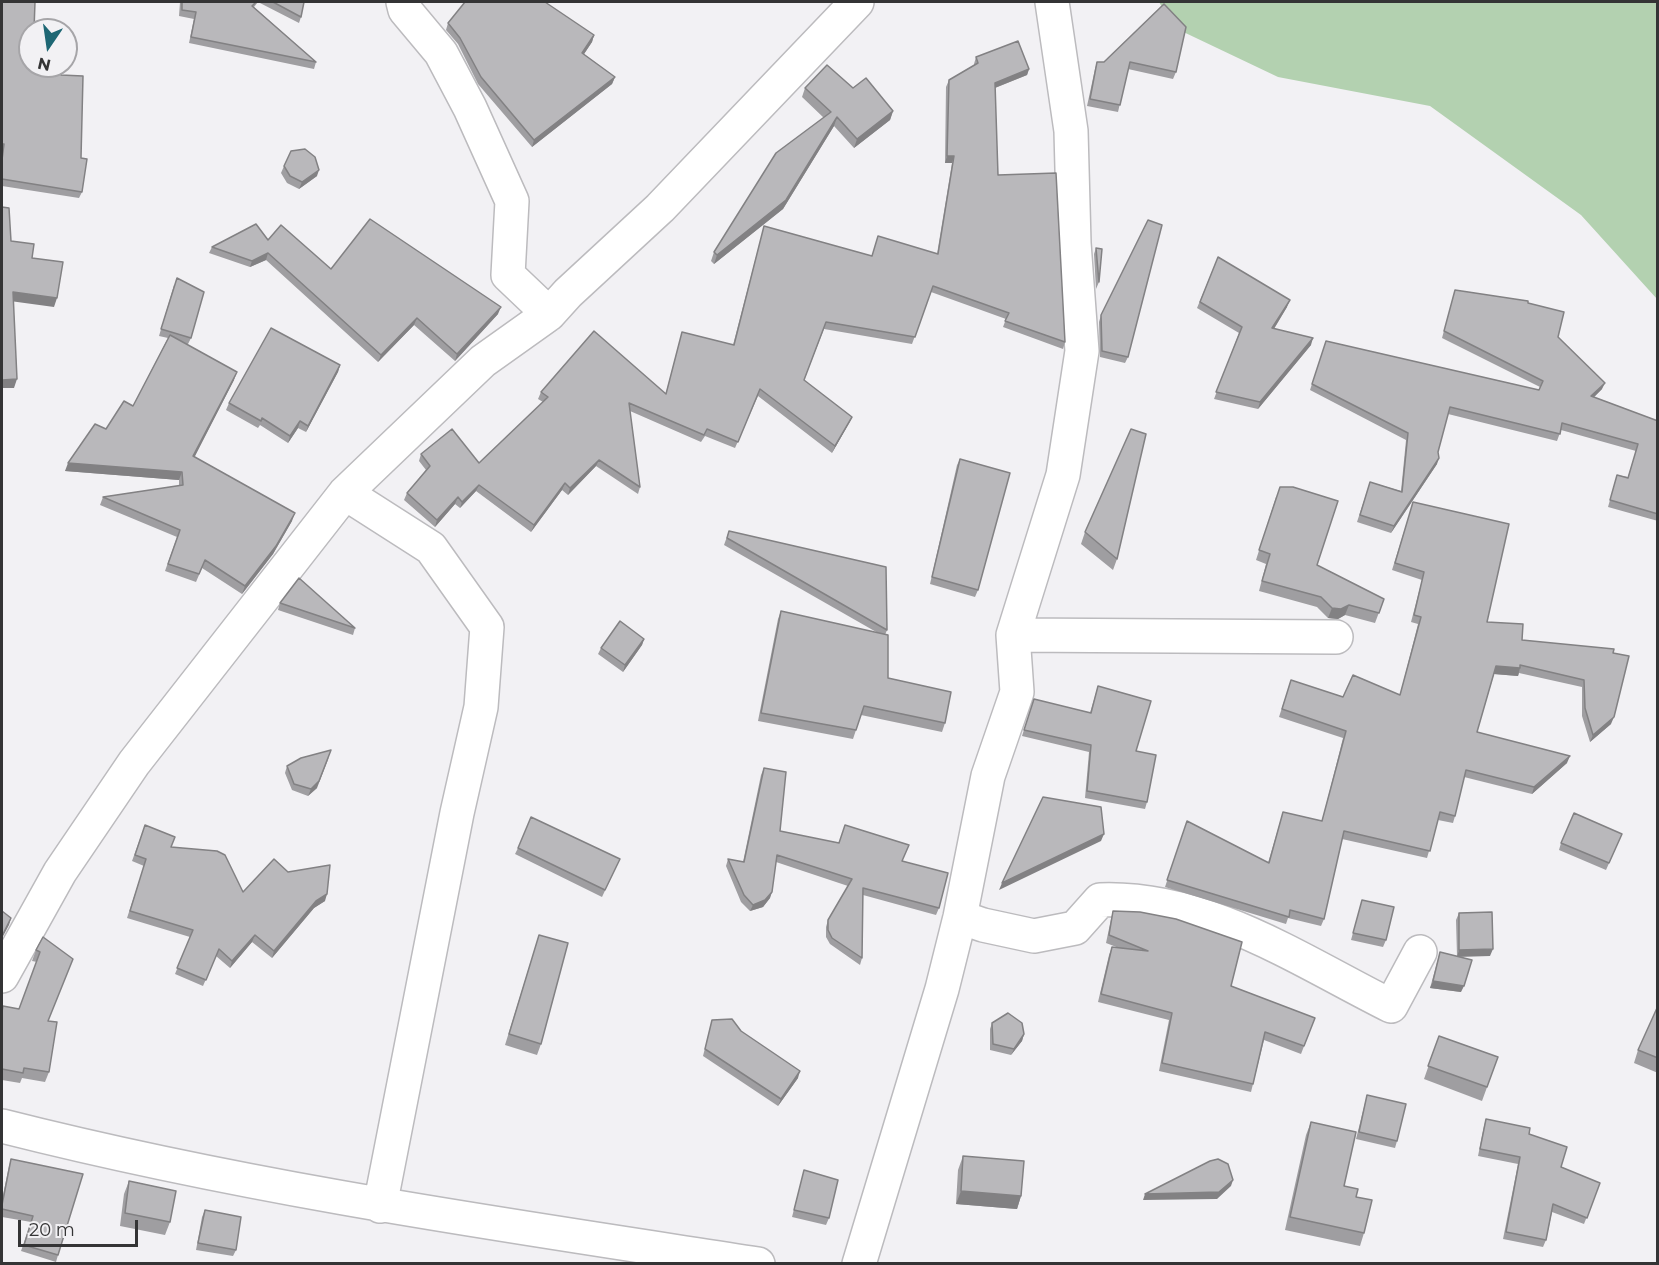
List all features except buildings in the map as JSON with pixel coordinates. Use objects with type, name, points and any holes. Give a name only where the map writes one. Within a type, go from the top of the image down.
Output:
[{"type":"street","points":[[403,2],[405,10],[441,53],[470,108],[512,201],[508,275],[549,314]]},
{"type":"street","points":[[2,976],[60,872],[134,763],[345,493],[483,361],[549,314],[568,293],[660,208],[857,2]]},
{"type":"street","points":[[859,1263],[913,1089],[960,917],[988,776],[1017,692],[1012,635],[1063,475],[1082,351],[1074,243],[1071,131],[1052,2]]},
{"type":"street","points":[[345,493],[431,548],[487,627],[481,707],[457,813],[380,1206]]},
{"type":"street","points":[[1012,635],[1336,637]]},
{"type":"street","points":[[960,917],[983,925],[1034,936],[1075,928],[1100,900],[1134,898],[1215,917],[1390,1005],[1420,951]]},
{"type":"street","points":[[2,1126],[85,1147],[380,1206],[758,1263]]},
{"type":"green space","points":[[1159,2],[1657,2],[1657,299],[1581,215],[1430,106],[1278,77],[1175,28]]}]
